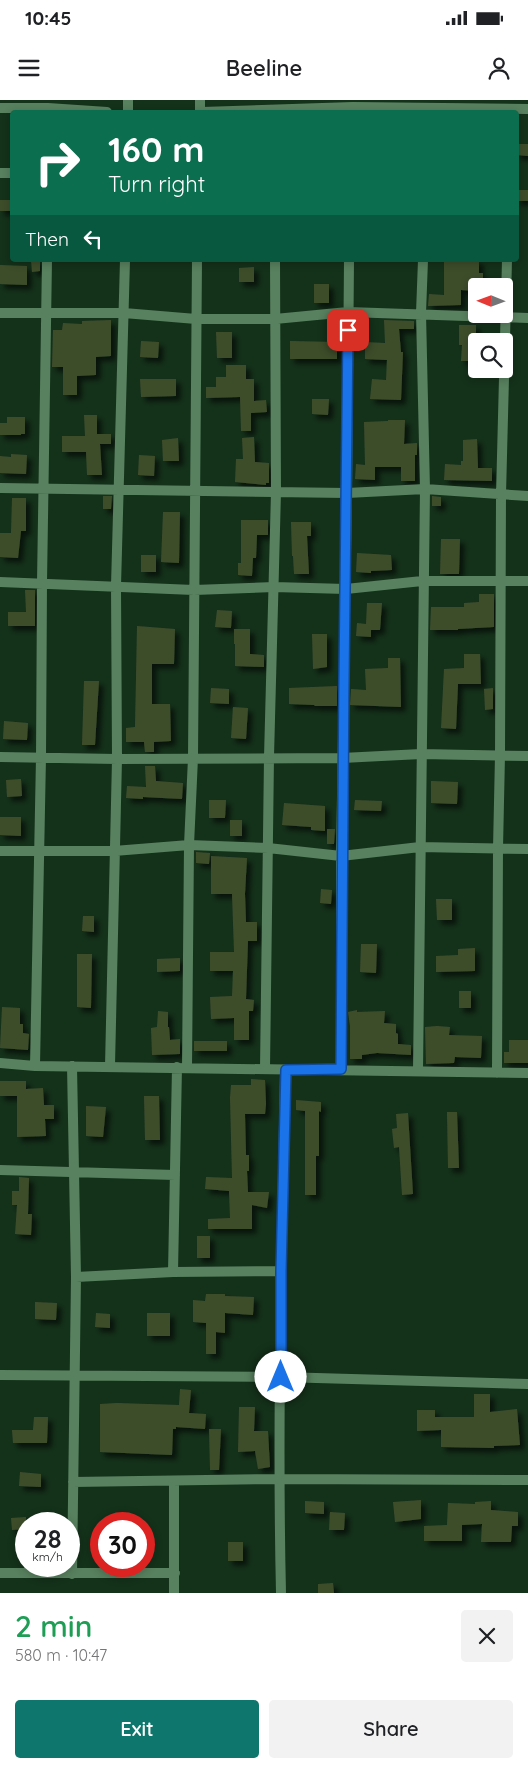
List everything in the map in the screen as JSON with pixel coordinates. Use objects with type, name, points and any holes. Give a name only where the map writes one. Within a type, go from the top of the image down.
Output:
[{"type":"street","points":[[231,110],[353,106],[508,107],[528,109]]},
{"type":"street","points":[[0,108],[48,107],[83,110]]},
{"type":"street","points":[[35,1066],[40,851],[47,262]]},
{"type":"street","points":[[110,1066],[117,759],[116,586],[125,262]]},
{"type":"street","points":[[173,1272],[175,1175],[182,1067],[188,845],[193,758],[198,262]]},
{"type":"street","points":[[266,1069],[269,757],[276,492],[275,262]]},
{"type":"street","points":[[341,1069],[341,856],[349,262]]},
{"type":"street","points":[[418,1072],[422,581],[425,489],[421,313],[423,262]]},
{"type":"street","points":[[507,262],[507,278]]},
{"type":"street","points":[[0,313],[124,313],[196,319],[275,319],[348,312],[468,315]]},
{"type":"street","points":[[513,317],[528,318]]},
{"type":"street","points":[[497,1073],[501,495],[506,323]]},
{"type":"street","points":[[0,488],[347,494],[425,489],[528,496]]},
{"type":"street","points":[[0,582],[194,590],[274,587],[346,590],[422,581],[528,581]]},
{"type":"street","points":[[0,756],[117,759],[342,758],[421,754],[528,756]]},
{"type":"street","points":[[0,851],[114,851],[188,845],[268,848],[341,856],[420,847],[528,849]]},
{"type":"street","points":[[0,1063],[35,1066],[528,1073]]},
{"type":"street","points":[[72,1066],[76,1277],[73,1512]]},
{"type":"street","points":[[281,1593],[279,1479],[281,1271],[286,1070]]},
{"type":"street","points":[[0,1170],[175,1175]]},
{"type":"street","points":[[76,1277],[173,1272],[281,1271]]},
{"type":"street","points":[[0,1375],[281,1377],[528,1384]]},
{"type":"street","points":[[73,1482],[279,1479],[528,1480]]},
{"type":"street","points":[[174,1481],[174,1593]]},
{"type":"street","points":[[80,1574],[174,1573]]},
{"type":"street","points":[[0,1574],[15,1574]]},
{"type":"building","points":[[519,144],[528,144],[528,156],[519,155]]},
{"type":"building","points":[[519,190],[528,190],[528,201],[519,201]]},
{"type":"building","points":[[0,200],[10,200],[10,211],[0,211]]},
{"type":"building","points":[[31,262],[40,262],[40,271],[32,272]]},
{"type":"building","points":[[444,262],[479,262],[479,273],[483,273],[483,278],[468,278],[468,290],[461,290],[461,305],[428,306],[429,294],[444,295]]},
{"type":"building","points":[[0,265],[27,266],[27,285],[0,284]]},
{"type":"building","points":[[254,267],[254,282],[239,282],[239,268]]},
{"type":"building","points":[[314,284],[329,284],[329,303],[314,303]]},
{"type":"building","points":[[111,320],[111,356],[96,357],[96,375],[77,376],[77,395],[63,395],[63,367],[52,367],[53,330],[62,330],[63,323],[82,324],[82,321]]},
{"type":"building","points":[[384,320],[414,321],[414,329],[399,329],[401,352],[403,352],[401,400],[370,399],[372,379],[386,380],[387,360],[365,359],[365,342],[385,343]]},
{"type":"building","points":[[459,325],[476,325],[476,333],[468,333],[468,361],[461,361],[462,345],[459,345]]},
{"type":"building","points":[[216,332],[232,332],[232,358],[217,358]]},
{"type":"building","points":[[141,341],[159,342],[158,358],[140,357]]},
{"type":"building","points":[[290,341],[337,342],[337,359],[290,359]]},
{"type":"building","points":[[226,365],[246,365],[246,379],[254,379],[254,401],[266,400],[267,412],[251,413],[251,431],[241,431],[240,397],[206,398],[206,387],[216,387],[216,377],[226,377]]},
{"type":"building","points":[[140,379],[176,379],[176,396],[141,397]]},
{"type":"building","points":[[312,399],[329,399],[328,415],[312,414]]},
{"type":"building","points":[[84,415],[97,415],[97,434],[111,434],[111,444],[100,444],[102,475],[87,475],[86,452],[62,452],[62,436],[85,436]]},
{"type":"building","points":[[7,417],[25,417],[25,434],[0,435],[0,423],[7,423]]},
{"type":"building","points":[[405,420],[404,444],[417,443],[415,481],[401,481],[401,467],[375,467],[375,480],[355,479],[356,464],[365,465],[364,422]]},
{"type":"building","points":[[254,437],[255,462],[269,463],[269,483],[266,483],[266,485],[235,482],[236,459],[243,459],[242,438]]},
{"type":"building","points":[[178,438],[179,461],[163,461],[162,440]]},
{"type":"building","points":[[477,439],[478,468],[492,468],[492,481],[444,480],[445,464],[461,465],[461,461],[463,461],[463,440]]},
{"type":"building","points":[[11,454],[27,455],[26,474],[0,473],[0,456],[11,457]]},
{"type":"building","points":[[139,455],[155,456],[154,476],[138,475]]},
{"type":"building","points":[[103,496],[112,496],[111,509],[103,509]]},
{"type":"building","points":[[432,496],[441,497],[441,506],[432,506]]},
{"type":"building","points":[[12,498],[26,498],[26,531],[21,531],[18,558],[0,557],[0,533],[11,533]]},
{"type":"building","points":[[163,512],[180,512],[179,563],[161,562]]},
{"type":"building","points":[[241,520],[268,520],[268,535],[257,535],[256,558],[253,558],[252,576],[238,575],[238,563],[241,563]]},
{"type":"building","points":[[291,522],[311,522],[311,536],[307,536],[309,574],[294,574]]},
{"type":"building","points":[[441,539],[460,539],[459,574],[440,574]]},
{"type":"building","points":[[357,553],[391,555],[392,570],[371,571],[371,573],[356,572]]},
{"type":"building","points":[[141,555],[156,555],[156,572],[141,572]]},
{"type":"building","points":[[25,590],[35,590],[35,626],[8,626],[8,612],[26,612]]},
{"type":"building","points":[[479,594],[494,594],[494,627],[430,630],[431,607],[464,607],[464,603],[479,602]]},
{"type":"building","points":[[367,603],[382,603],[380,630],[371,630],[371,637],[356,636],[357,623],[366,624]]},
{"type":"building","points":[[217,610],[232,611],[231,628],[215,627]]},
{"type":"building","points":[[137,626],[175,629],[174,664],[152,664],[152,704],[170,704],[171,741],[154,742],[154,752],[145,752],[144,742],[126,742],[126,728],[135,727]]},
{"type":"building","points":[[234,629],[250,629],[250,654],[264,655],[264,667],[235,666]]},
{"type":"building","points":[[312,634],[327,634],[327,667],[313,669]]},
{"type":"building","points":[[464,654],[480,654],[481,684],[458,684],[456,729],[441,728],[444,669],[464,668]]},
{"type":"building","points":[[388,658],[400,658],[401,707],[350,705],[351,689],[366,690],[365,669],[388,668]]},
{"type":"building","points":[[84,681],[99,681],[95,745],[82,745]]},
{"type":"building","points":[[337,686],[337,706],[289,704],[289,688]]},
{"type":"building","points":[[211,688],[229,689],[229,704],[210,703]]},
{"type":"building","points":[[493,688],[493,709],[485,710],[484,689]]},
{"type":"building","points":[[233,707],[248,708],[246,739],[231,738]]},
{"type":"building","points":[[4,721],[28,723],[27,740],[3,739]]},
{"type":"building","points":[[145,766],[155,766],[156,781],[183,783],[182,799],[126,798],[127,786],[146,787]]},
{"type":"building","points":[[21,779],[22,796],[7,797],[6,780]]},
{"type":"building","points":[[431,781],[458,782],[457,804],[431,803]]},
{"type":"building","points":[[209,800],[226,800],[225,818],[209,818]]},
{"type":"building","points":[[355,800],[382,801],[381,811],[354,810]]},
{"type":"building","points":[[284,803],[325,806],[325,831],[311,830],[311,827],[282,825]]},
{"type":"building","points":[[0,817],[21,817],[21,836],[0,835]]},
{"type":"building","points":[[230,820],[242,820],[242,836],[230,836]]},
{"type":"building","points":[[327,829],[335,829],[334,844],[327,844]]},
{"type":"building","points":[[196,852],[210,853],[209,864],[196,863]]},
{"type":"building","points":[[211,856],[247,858],[246,922],[257,922],[257,941],[248,941],[246,999],[254,1000],[253,1011],[249,1011],[249,1040],[234,1040],[234,1018],[211,1019],[210,997],[232,996],[233,971],[210,971],[210,952],[234,952],[232,894],[211,894]]},
{"type":"building","points":[[321,889],[332,890],[331,904],[320,903]]},
{"type":"building","points":[[436,899],[452,899],[452,920],[437,920]]},
{"type":"building","points":[[83,916],[94,916],[94,932],[82,931]]},
{"type":"building","points":[[361,944],[377,944],[376,973],[360,972]]},
{"type":"building","points":[[475,948],[475,971],[436,972],[436,956],[458,955],[458,949]]},
{"type":"building","points":[[77,954],[92,954],[91,1008],[77,1007]]},
{"type":"building","points":[[180,958],[180,971],[157,972],[157,959]]},
{"type":"building","points":[[459,991],[471,991],[471,1008],[459,1008]]},
{"type":"building","points":[[2,1007],[20,1008],[20,1024],[23,1024],[23,1033],[29,1034],[28,1050],[0,1048]]},
{"type":"building","points":[[357,1010],[357,1012],[385,1011],[384,1023],[396,1024],[398,1044],[411,1045],[411,1055],[377,1053],[362,1055],[362,1059],[350,1059],[348,1012]]},
{"type":"building","points":[[158,1011],[168,1012],[170,1040],[180,1039],[180,1054],[152,1055],[151,1028],[157,1027]]},
{"type":"building","points":[[425,1027],[450,1027],[449,1035],[482,1036],[481,1058],[455,1057],[454,1063],[426,1064]]},
{"type":"building","points":[[509,1040],[528,1040],[528,1063],[504,1063],[504,1052],[509,1052]]},
{"type":"building","points":[[194,1041],[227,1041],[227,1051],[194,1051]]},
{"type":"building","points":[[251,1079],[265,1080],[266,1104],[265,1114],[245,1114],[246,1155],[249,1155],[249,1171],[247,1171],[248,1192],[269,1192],[267,1208],[252,1205],[252,1229],[208,1229],[208,1219],[230,1218],[229,1191],[205,1189],[206,1177],[232,1178],[231,1085],[251,1085]]},
{"type":"building","points":[[0,1081],[26,1081],[26,1089],[43,1088],[44,1105],[54,1105],[54,1119],[45,1119],[46,1136],[17,1137],[17,1096],[0,1096]]},
{"type":"building","points":[[144,1096],[159,1096],[160,1140],[145,1140]]},
{"type":"building","points":[[296,1100],[321,1102],[321,1112],[319,1111],[319,1156],[316,1156],[316,1195],[305,1195],[305,1111],[296,1110]]},
{"type":"building","points":[[86,1106],[106,1107],[103,1137],[86,1136]]},
{"type":"building","points":[[447,1112],[457,1112],[459,1168],[448,1168]]},
{"type":"building","points":[[408,1113],[413,1194],[402,1195],[399,1147],[394,1148],[392,1129],[397,1128],[396,1114]]},
{"type":"building","points":[[19,1177],[29,1178],[28,1214],[32,1214],[31,1235],[15,1234],[17,1205],[12,1205],[12,1191],[19,1191]]},
{"type":"building","points":[[197,1236],[210,1236],[210,1258],[197,1258]]},
{"type":"building","points":[[206,1294],[254,1297],[253,1315],[225,1313],[225,1333],[216,1332],[216,1354],[206,1354],[206,1323],[193,1322],[193,1300],[205,1301]]},
{"type":"building","points":[[35,1302],[57,1303],[56,1320],[35,1319]]},
{"type":"building","points":[[96,1313],[110,1314],[110,1328],[95,1327]]},
{"type":"building","points":[[147,1313],[170,1313],[170,1336],[147,1336]]},
{"type":"building","points":[[180,1389],[191,1390],[189,1413],[206,1414],[205,1429],[176,1427],[176,1429],[173,1429],[172,1455],[100,1452],[100,1404],[179,1405]]},
{"type":"building","points":[[474,1394],[490,1394],[490,1412],[517,1409],[520,1445],[494,1446],[494,1448],[441,1447],[441,1430],[417,1431],[417,1410],[435,1410],[435,1417],[474,1417]]},
{"type":"building","points":[[239,1407],[255,1407],[254,1431],[268,1431],[270,1467],[258,1469],[255,1451],[238,1452]]},
{"type":"building","points":[[34,1417],[48,1417],[47,1443],[13,1443],[12,1430],[33,1430]]},
{"type":"building","points":[[209,1429],[221,1429],[219,1470],[210,1470]]},
{"type":"building","points":[[20,1472],[41,1474],[41,1487],[19,1486]]},
{"type":"building","points":[[421,1500],[421,1519],[395,1522],[393,1502]]},
{"type":"building","points":[[305,1501],[324,1502],[324,1514],[305,1513]]},
{"type":"building","points":[[491,1501],[491,1510],[518,1512],[518,1526],[512,1526],[511,1542],[481,1542],[482,1524],[462,1525],[462,1541],[424,1541],[424,1526],[447,1525],[448,1503],[475,1504],[475,1502]]},
{"type":"building","points":[[330,1512],[345,1513],[344,1530],[329,1530]]},
{"type":"building","points":[[11,1518],[15,1518],[15,1530],[12,1530]]},
{"type":"building","points":[[228,1542],[243,1542],[243,1561],[228,1561]]},
{"type":"building","points":[[333,1583],[334,1593],[318,1593],[318,1584]]},
{"type":"route","points":[[281,1377],[281,1271],[286,1070],[341,1069],[341,856],[348,330]]}]
